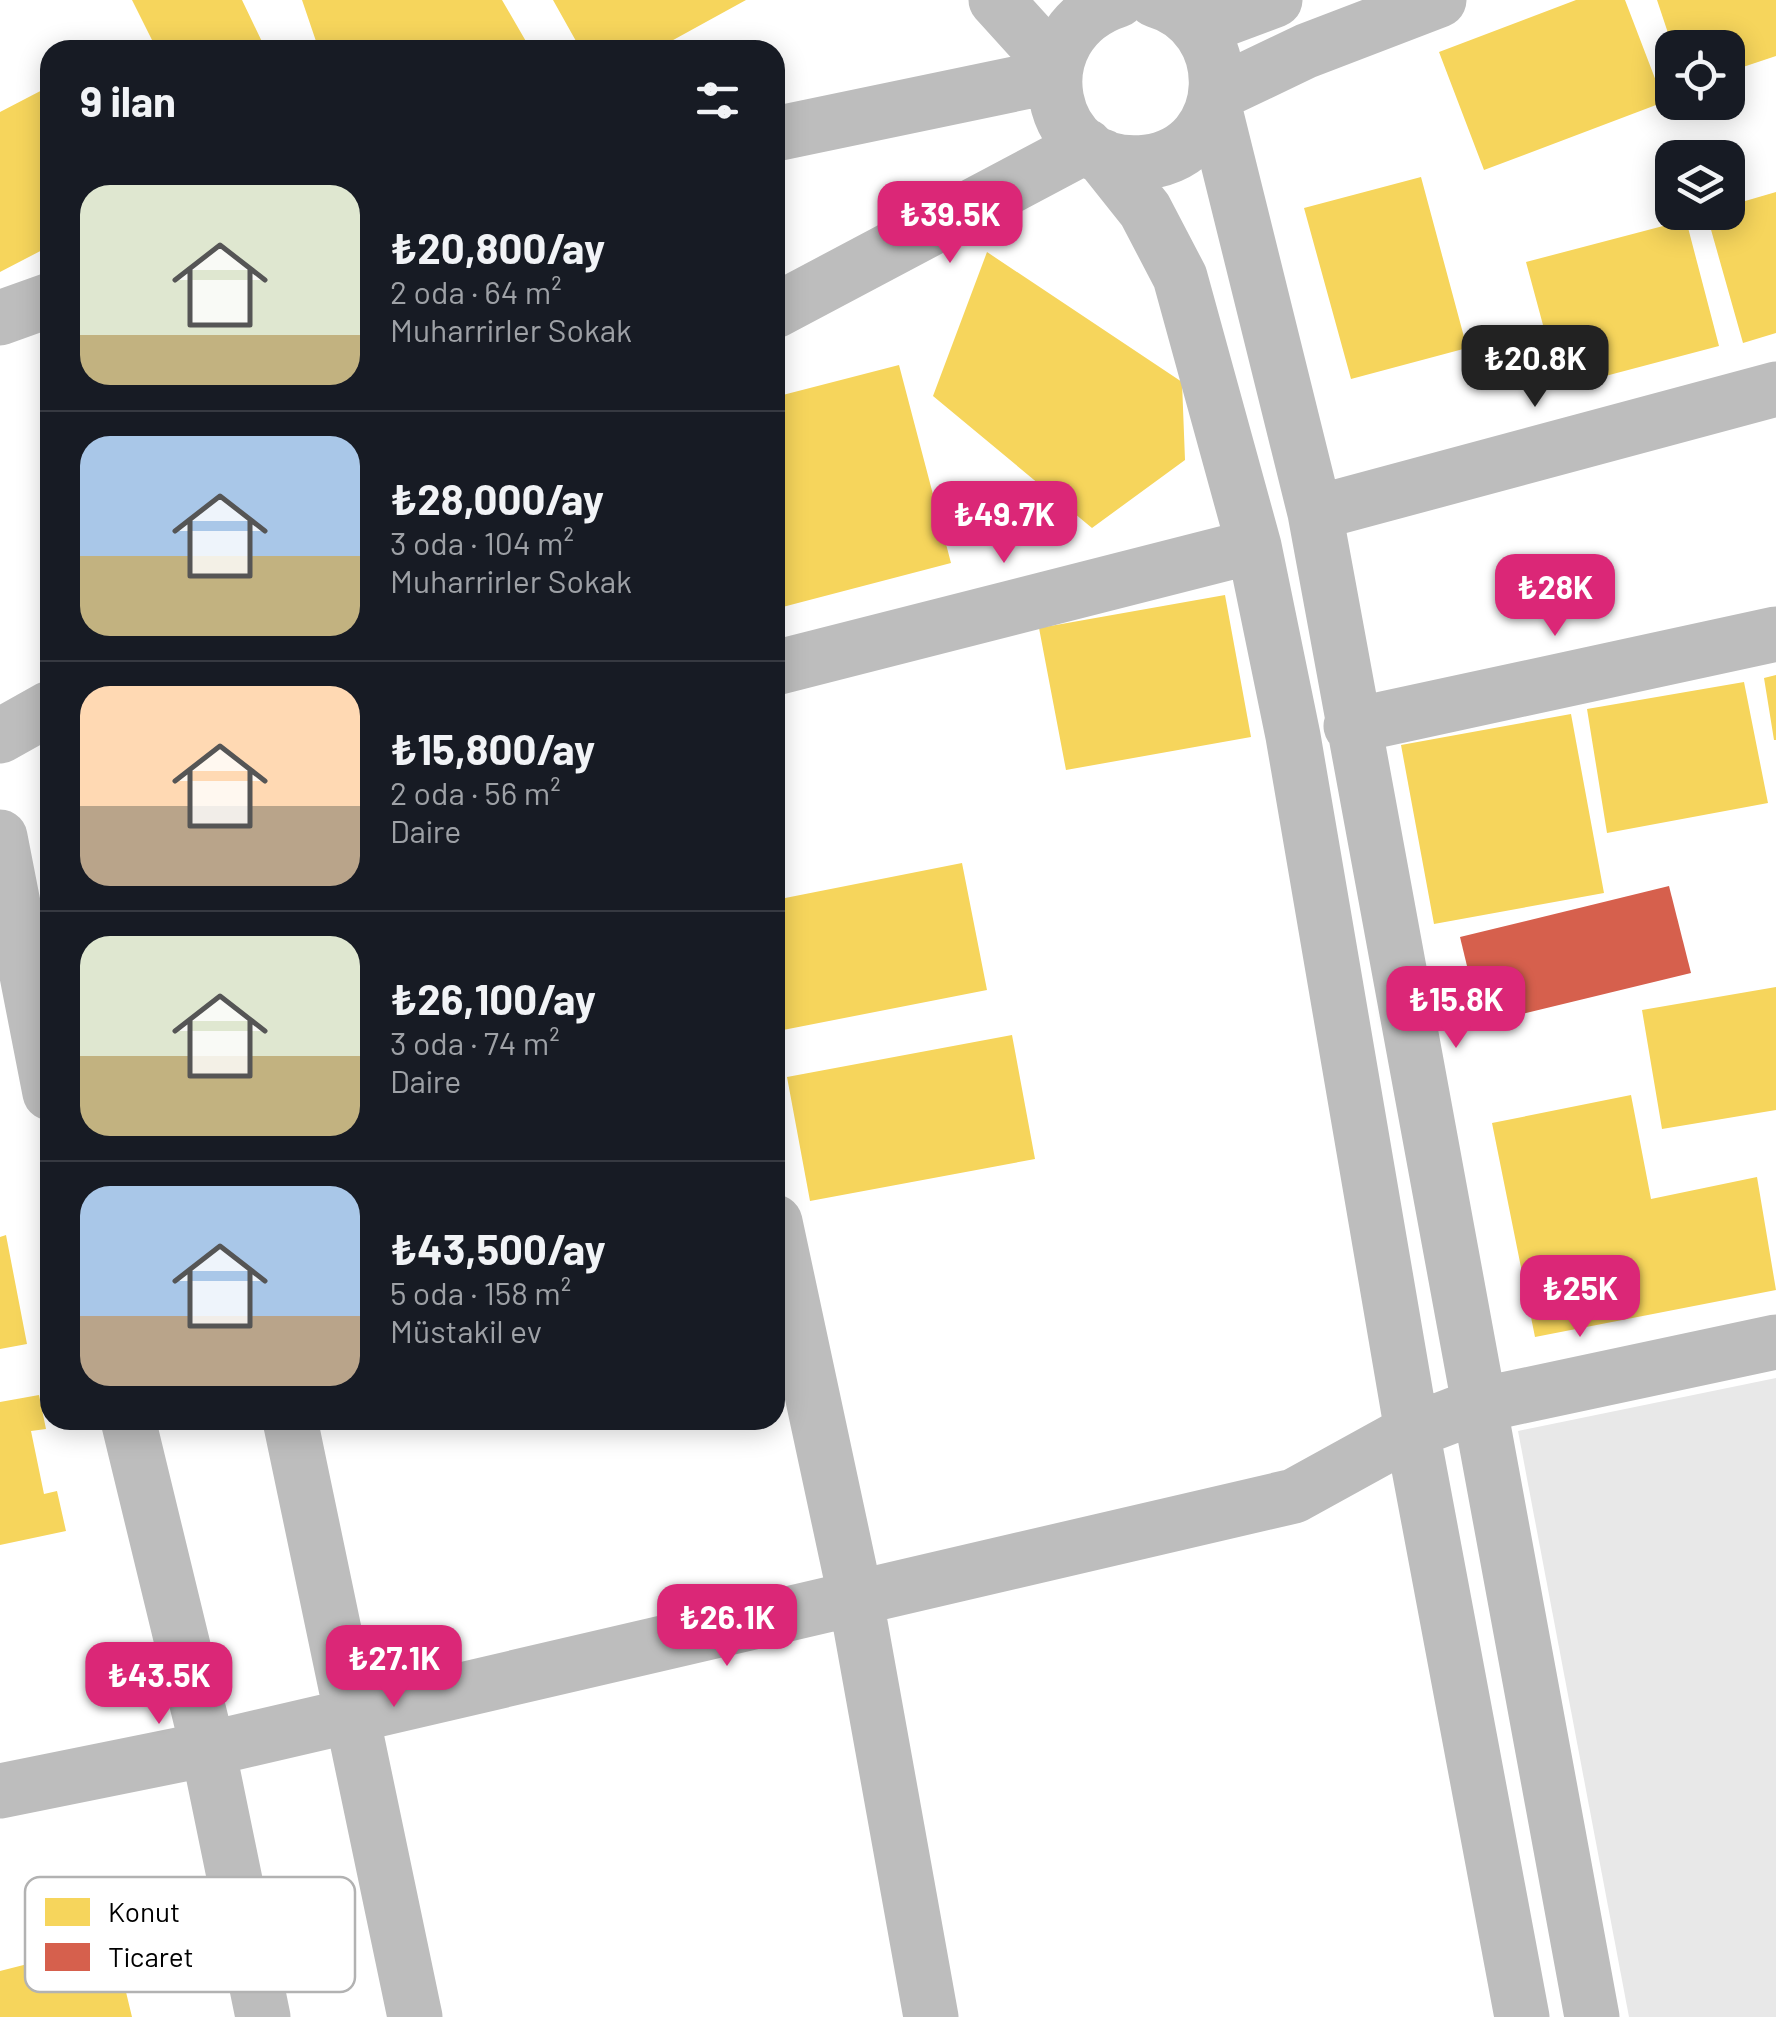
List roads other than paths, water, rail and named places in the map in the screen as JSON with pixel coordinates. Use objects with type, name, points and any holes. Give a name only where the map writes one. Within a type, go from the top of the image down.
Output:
[{"type":"street","points":[[996,0],[1054,70]]},
{"type":"street","points":[[1118,0],[1078,20],[1063,40],[1054,70],[1056,103],[1067,127],[1094,151],[1146,210],[1180,277],[1254,546],[1296,755],[1412,1432],[1522,2017]]},
{"type":"street","points":[[1155,0],[1186,14],[1200,28],[1218,70],[1216,100],[1315,513],[1592,2017]]},
{"type":"street","points":[[1200,28],[1274,0]]},
{"type":"street","points":[[785,306],[1094,151],[1124,162],[1169,156],[1204,127],[1216,100],[1306,51],[1439,0]]},
{"type":"street","points":[[785,132],[1054,70]]},
{"type":"street","points":[[0,318],[40,304]]},
{"type":"street","points":[[1315,513],[1776,388]]},
{"type":"street","points":[[785,665],[1254,546]]},
{"type":"street","points":[[1352,726],[1776,634]]},
{"type":"street","points":[[0,736],[40,714]]},
{"type":"street","points":[[18,851],[40,1017]]},
{"type":"street","points":[[785,1269],[855,1595],[931,2017]]},
{"type":"street","points":[[0,1792],[208,1748],[1294,1496],[1412,1432],[1480,1405],[1776,1342]]},
{"type":"street","points":[[130,1430],[208,1748],[234,1877]]},
{"type":"street","points":[[292,1430],[416,2017]]},
{"type":"street","points":[[257,1992],[262,2017]]}]
